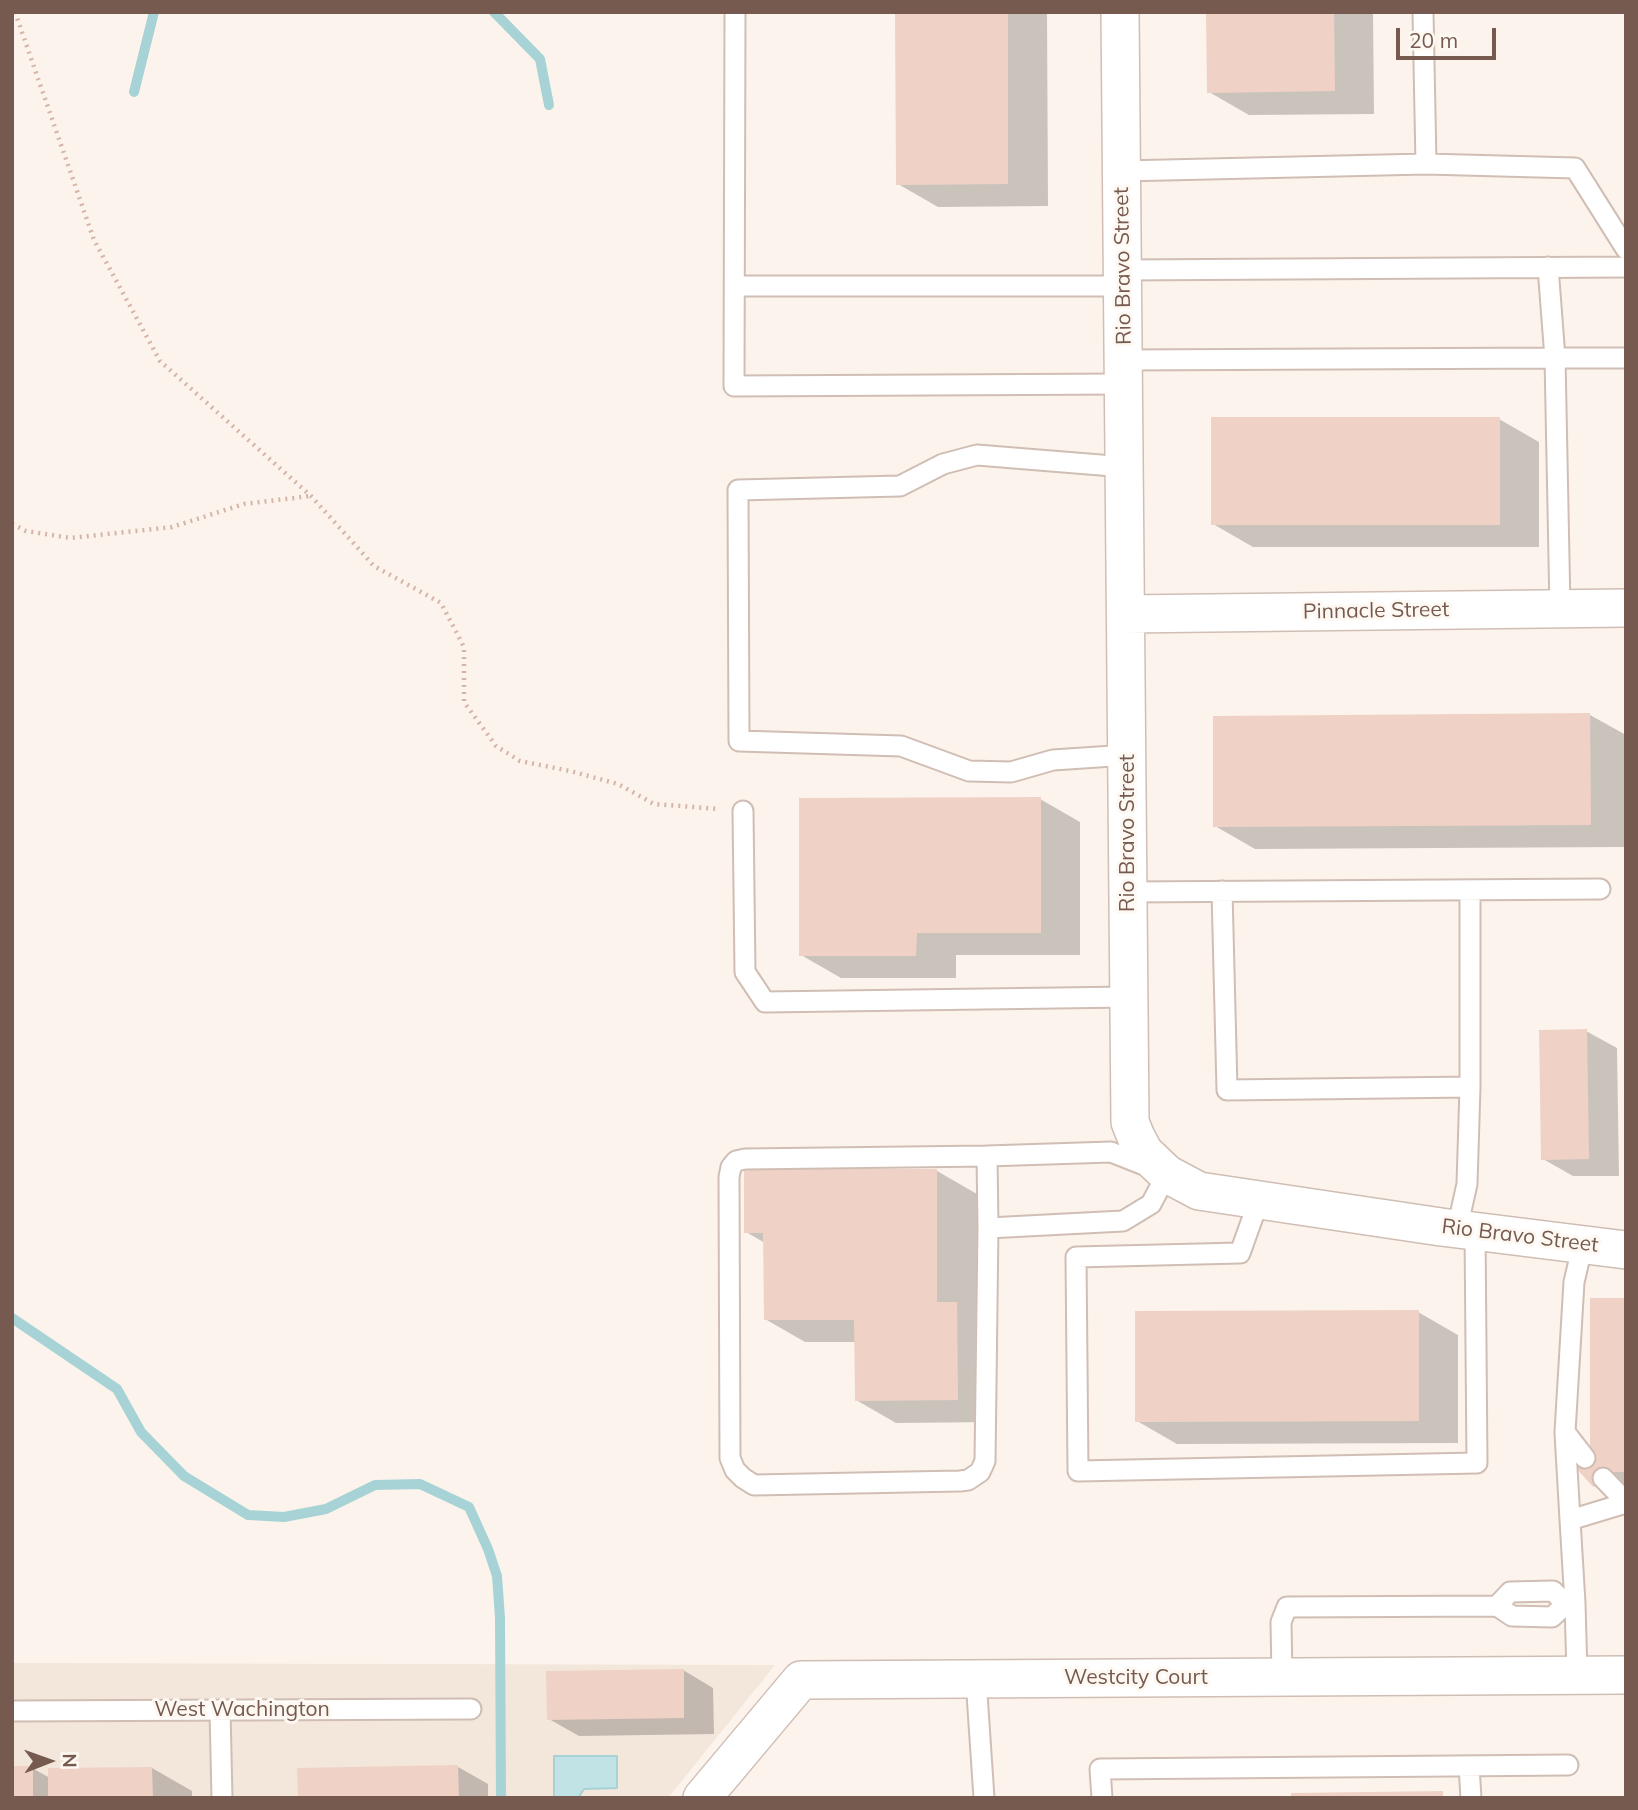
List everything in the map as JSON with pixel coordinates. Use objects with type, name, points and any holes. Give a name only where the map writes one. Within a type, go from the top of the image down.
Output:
[{"type":"street","name":"Rio Bravo Street","points":[[1120,12],[1130,1122],[1144,1152],[1167,1174],[1199,1191],[1626,1250]]},
{"type":"street","name":"Pinnacle Street","points":[[1126,614],[1626,608]]},
{"type":"street","name":"Westcity Court","points":[[702,1798],[802,1680],[1626,1675]]},
{"type":"lane","points":[[735,12],[734,386],[1555,358],[1626,358]]},
{"type":"lane","points":[[1423,12],[1426,164]]},
{"type":"lane","points":[[1122,171],[1426,164],[1574,168],[1626,249]]},
{"type":"lane","points":[[1548,267],[1555,358],[1560,609]]},
{"type":"lane","points":[[735,286],[1626,267]]},
{"type":"lane","points":[[1125,467],[977,455],[943,464],[901,486],[738,490],[739,741],[901,747],[969,771],[1011,772],[1053,760],[1128,755]]},
{"type":"lane","points":[[743,811],[746,972],[765,1002],[1129,997]]},
{"type":"lane","points":[[1129,892],[1600,889]]},
{"type":"lane","points":[[1259,1200],[1240,1252],[1076,1257],[1078,1471],[1477,1463],[1466,1230],[1470,1087],[1470,890]]},
{"type":"lane","points":[[1223,891],[1227,1090],[1470,1087]]},
{"type":"lane","points":[[987,1156],[985,1461],[980,1472],[968,1480],[960,1481],[754,1485],[735,1470],[730,1458],[729,1177],[731,1167],[736,1161],[1111,1152],[1167,1174],[1151,1204],[1123,1221],[988,1228]]},
{"type":"lane","points":[[1577,1675],[1570,1603],[1570,1520],[1565,1432],[1574,1282],[1583,1244]]},
{"type":"lane","points":[[1565,1432],[1585,1458]]},
{"type":"lane","points":[[1570,1520],[1626,1502],[1604,1478]]},
{"type":"lane","points":[[1282,1677],[1280,1622],[1287,1607],[1497,1606],[1510,1592],[1553,1591],[1570,1603]]},
{"type":"lane","points":[[976,1679],[984,1798]]},
{"type":"lane","name":"West Wachington","points":[[12,1711],[471,1709]]},
{"type":"lane","points":[[220,1710],[222,1798]]},
{"type":"lane","points":[[1102,1798],[1100,1769],[1568,1765]]},
{"type":"lane","points":[[1469,1766],[1471,1798]]},
{"type":"path","points":[[15,12],[94,240],[160,361],[311,496],[374,566],[441,603],[464,647],[464,702],[496,746],[520,761],[618,784],[654,804],[743,811]]},
{"type":"path","points":[[12,524],[26,531],[71,538],[173,527],[244,504],[311,496]]},
{"type":"shaded area","points":[[12,1663],[775,1665],[668,1798],[12,1798]]},
{"type":"water","points":[[554,1756],[617,1756],[617,1788],[584,1789],[578,1798],[554,1797]]},
{"type":"building","points":[[895,12],[1008,12],[1008,184],[896,185]]},
{"type":"building","points":[[1206,12],[1334,12],[1335,91],[1207,93]]},
{"type":"building","points":[[1211,417],[1500,417],[1500,525],[1211,525]]},
{"type":"building","points":[[1590,713],[1591,825],[1213,827],[1213,716]]},
{"type":"building","points":[[1041,797],[1041,933],[917,933],[916,956],[799,956],[799,798]]},
{"type":"building","points":[[1587,1029],[1589,1159],[1541,1160],[1539,1030]]},
{"type":"building","points":[[744,1169],[937,1169],[937,1302],[957,1302],[958,1400],[855,1401],[854,1320],[764,1320],[763,1233],[744,1233]]},
{"type":"building","points":[[1590,1298],[1626,1298],[1626,1472],[1611,1472],[1593,1487],[1576,1468],[1590,1453]]},
{"type":"building","points":[[1419,1310],[1419,1421],[1135,1422],[1135,1311]]},
{"type":"building","points":[[684,1669],[684,1718],[547,1720],[546,1671]]},
{"type":"building","points":[[458,1765],[459,1798],[298,1798],[297,1768]]},
{"type":"building","points":[[12,1766],[33,1766],[33,1798],[12,1798]]},
{"type":"building","points":[[152,1767],[153,1798],[48,1798],[48,1768]]},
{"type":"building","points":[[1443,1791],[1443,1798],[1291,1798],[1291,1793]]},
{"type":"waterway","points":[[134,92],[154,12]]},
{"type":"waterway","points":[[494,12],[540,59],[549,105]]},
{"type":"waterway","points":[[12,1318],[117,1389],[141,1432],[184,1476],[248,1515],[284,1517],[326,1509],[375,1485],[420,1484],[469,1507],[497,1576],[500,1618],[501,1798]]}]
